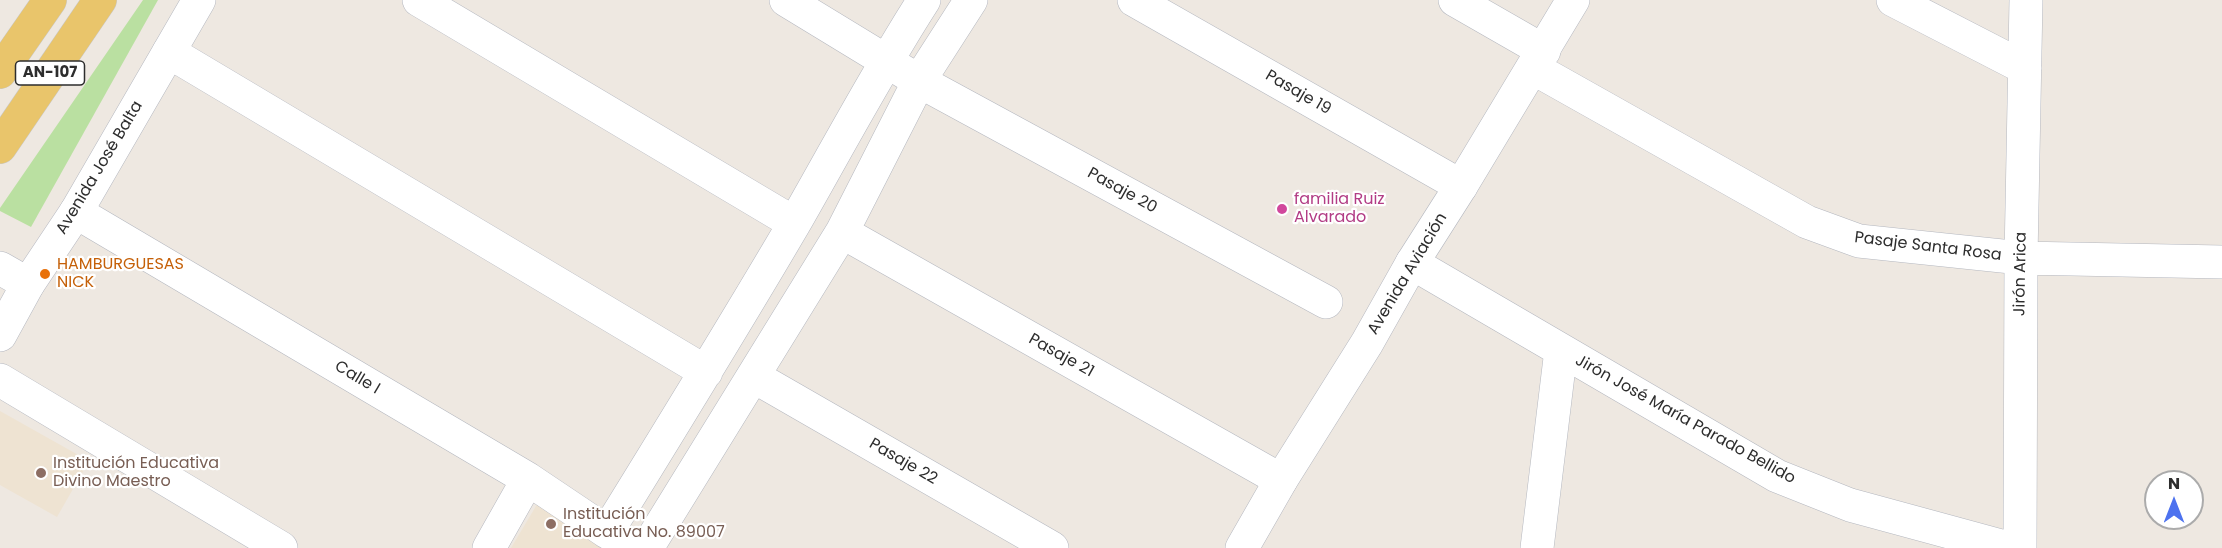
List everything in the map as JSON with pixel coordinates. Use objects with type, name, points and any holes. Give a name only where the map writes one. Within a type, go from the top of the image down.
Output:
[{"type":"main road","name":"AN-107","points":[[0,72],[50,0]]},
{"type":"main road","name":"AN-107","points":[[0,147],[100,0]]},
{"type":"street","name":"Avenida José Balta","points":[[0,335],[28,284],[76,212],[199,0]]},
{"type":"street","points":[[419,0],[794,223]]},
{"type":"street","name":"Pasaje 20","points":[[786,0],[919,81],[1326,302]]},
{"type":"street","points":[[607,532],[706,372],[794,223],[885,60],[924,0]]},
{"type":"street","points":[[647,548],[842,232],[919,81],[971,0]]},
{"type":"street","name":"Pasaje 19","points":[[1134,0],[1461,186]]},
{"type":"street","name":"Pasaje Santa Rosa","points":[[1455,0],[1538,59],[1807,222],[1859,241],[2021,258],[2222,262]]},
{"type":"street","name":"Avenida Aviación","points":[[1242,548],[1281,480],[1367,343],[1412,263],[1574,0]]},
{"type":"street","points":[[1893,0],[2025,68]]},
{"type":"street","name":"Jirón Arica","points":[[2020,548],[2021,258],[2026,0]]},
{"type":"street","points":[[169,52],[706,372]]},
{"type":"street","name":"Calle I","points":[[76,212],[528,479],[635,548]]},
{"type":"street","name":"Pasaje 21","points":[[842,232],[1281,480]]},
{"type":"street","name":"Jirón José María Parado Bellido","points":[[1412,263],[1777,476],[1850,505],[2008,548]]},
{"type":"street","points":[[0,268],[28,284]]},
{"type":"street","points":[[1537,548],[1561,350]]},
{"type":"street","name":"Pasaje 22","points":[[753,376],[1052,548]]},
{"type":"street","points":[[0,380],[280,548]]},
{"type":"street","points":[[489,548],[528,479]]},
{"type":"shaded area","name":"Institución Educativa Divino Maestro","points":[[0,411],[89,461],[57,517],[0,485]]},
{"type":"shaded area","name":"Institución Educativa No. 89007","points":[[539,501],[616,548],[511,548]]},
{"type":"green space","points":[[143,0],[158,0],[31,227],[0,211],[0,208]]},
{"type":"place","name":"familia Ruiz Alvarado","points":[[1282,209]]},
{"type":"place","name":"HAMBURGUESAS NICK","points":[[45,274]]},
{"type":"place","name":"Institución Educativa Divino Maestro","points":[[41,473]]},
{"type":"place","name":"Institución Educativa No. 89007","points":[[551,524]]}]
